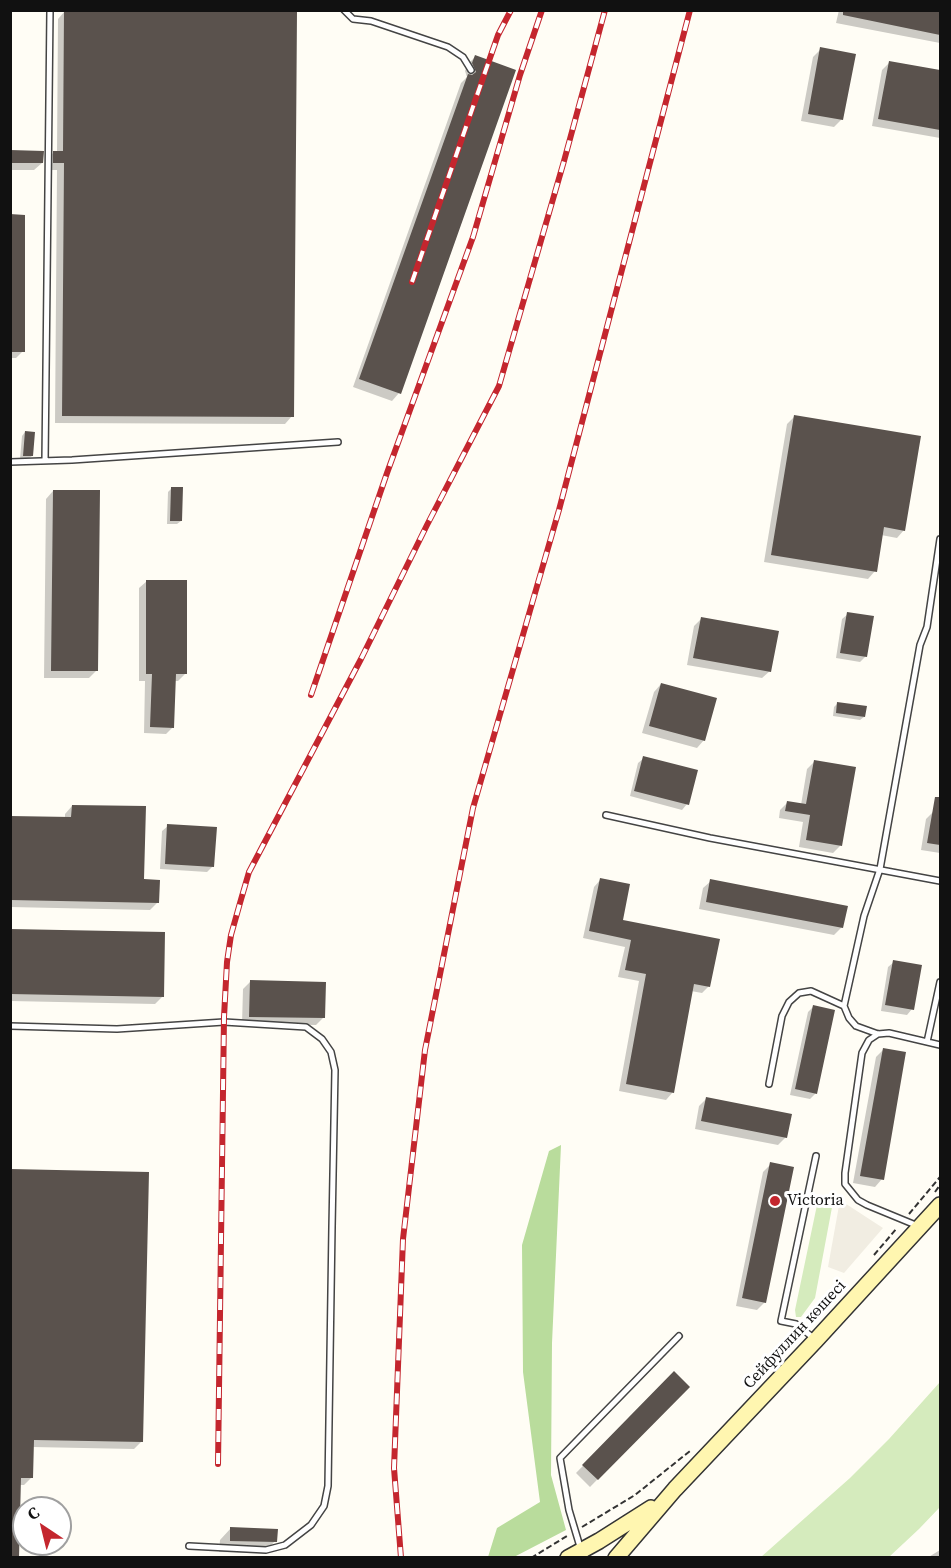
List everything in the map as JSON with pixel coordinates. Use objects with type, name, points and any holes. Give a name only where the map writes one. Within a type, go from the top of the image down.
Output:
[{"type":"main road","name":"Сейфуллин көшесі","points":[[675,1489],[940,1205]]},
{"type":"main road","points":[[577,1556],[644,1513],[675,1489]]},
{"type":"main road","points":[[616,1557],[675,1489]]},
{"type":"lane","points":[[45,461],[50,10]]},
{"type":"lane","points":[[344,10],[353,19],[371,21],[448,47],[463,57],[471,70]]},
{"type":"lane","points":[[10,462],[338,442]]},
{"type":"lane","points":[[940,539],[927,627],[920,645],[880,869],[864,916],[844,1006],[849,1018],[856,1026],[878,1034],[889,1033],[940,1045]]},
{"type":"lane","points":[[606,815],[710,838],[940,881]]},
{"type":"lane","points":[[927,1042],[940,982]]},
{"type":"lane","points":[[769,1084],[782,1016],[789,1002],[799,993],[812,991],[844,1006]]},
{"type":"lane","points":[[10,1026],[117,1029],[224,1022],[306,1027],[322,1039],[331,1052],[334,1070],[333,1227],[328,1486],[324,1506],[311,1525],[285,1545],[266,1550],[189,1546]]},
{"type":"lane","points":[[878,1034],[869,1040],[862,1053],[845,1184],[858,1200],[921,1227]]},
{"type":"lane","points":[[816,1156],[781,1321],[796,1324],[816,1340]]},
{"type":"lane","points":[[577,1556],[575,1530],[560,1458],[679,1336]]},
{"type":"path","points":[[531,1557],[635,1495],[697,1444]]},
{"type":"green space","points":[[561,1145],[552,1343],[551,1475],[566,1530],[514,1557],[488,1557],[497,1528],[540,1502],[523,1372],[522,1245],[549,1151]]},
{"type":"green space","points":[[825,1199],[833,1202],[815,1298],[801,1317],[796,1317],[795,1310],[817,1205]]},
{"type":"green space","points":[[940,1382],[940,1507],[919,1529],[889,1557],[761,1557],[850,1478]]},
{"type":"shaded area","points":[[840,1200],[883,1228],[844,1273],[828,1267]]},
{"type":"building","points":[[64,10],[297,11],[294,417],[62,416],[64,163],[53,163],[53,151],[63,151]]},
{"type":"building","points":[[843,10],[940,10],[940,35],[843,15]]},
{"type":"building","points":[[820,47],[856,54],[843,120],[808,114]]},
{"type":"building","points":[[475,55],[516,70],[401,394],[359,379],[468,74],[472,75],[476,72],[472,63]]},
{"type":"building","points":[[889,61],[940,70],[940,130],[878,119]]},
{"type":"building","points":[[10,150],[44,151],[43,163],[10,163]]},
{"type":"building","points":[[10,214],[25,215],[25,352],[10,352]]},
{"type":"building","points":[[794,415],[921,436],[905,531],[884,527],[877,572],[771,555]]},
{"type":"building","points":[[25,431],[35,432],[33,456],[23,456]]},
{"type":"building","points":[[171,487],[183,487],[182,521],[170,521]]},
{"type":"building","points":[[53,490],[100,490],[98,671],[51,671]]},
{"type":"building","points":[[146,580],[187,580],[187,674],[176,674],[174,728],[150,727],[152,674],[146,674]]},
{"type":"building","points":[[847,612],[874,616],[867,657],[840,653]]},
{"type":"building","points":[[701,617],[779,631],[771,672],[693,658]]},
{"type":"building","points":[[661,683],[717,698],[705,741],[649,726]]},
{"type":"building","points":[[837,702],[867,706],[865,717],[836,713]]},
{"type":"building","points":[[643,756],[698,770],[689,805],[634,791]]},
{"type":"building","points":[[814,760],[856,767],[842,846],[806,840],[810,815],[785,811],[787,801],[806,804]]},
{"type":"building","points":[[935,797],[940,797],[940,845],[927,843]]},
{"type":"building","points":[[72,805],[146,806],[144,879],[160,880],[159,903],[10,900],[10,816],[71,817]]},
{"type":"building","points":[[167,824],[217,827],[214,867],[165,864]]},
{"type":"building","points":[[600,878],[630,884],[623,920],[720,939],[710,987],[694,984],[674,1093],[626,1084],[646,974],[625,970],[631,940],[589,931]]},
{"type":"building","points":[[710,879],[848,906],[843,928],[706,902]]},
{"type":"building","points":[[10,929],[165,932],[164,997],[10,994]]},
{"type":"building","points":[[893,960],[922,965],[914,1010],[885,1005]]},
{"type":"building","points":[[250,980],[326,982],[325,1018],[249,1017]]},
{"type":"building","points":[[813,1005],[835,1010],[817,1094],[795,1089]]},
{"type":"building","points":[[883,1048],[906,1052],[884,1180],[860,1176]]},
{"type":"building","points":[[706,1097],[792,1114],[787,1138],[701,1121]]},
{"type":"building","name":"Victoria","points":[[770,1162],[794,1167],[766,1303],[742,1298]]},
{"type":"building","points":[[10,1169],[149,1172],[143,1442],[34,1440],[33,1478],[21,1478],[21,1496],[12,1496],[12,1556],[19,1557],[10,1557]]},
{"type":"building","points":[[674,1371],[690,1387],[598,1480],[582,1465]]},
{"type":"building","points":[[230,1527],[278,1529],[277,1542],[230,1541]]},
{"type":"railway","points":[[412,282],[498,35],[511,10]]},
{"type":"railway","points":[[311,695],[387,473],[473,237],[520,75],[542,10]]},
{"type":"railway","points":[[218,1464],[224,1017],[231,935],[249,872],[361,659],[499,386],[605,10]]},
{"type":"railway","points":[[401,1558],[394,1468],[403,1239],[425,1050],[473,808],[559,510],[690,10]]},
{"type":"place","name":"Victoria","points":[[775,1201]]}]
